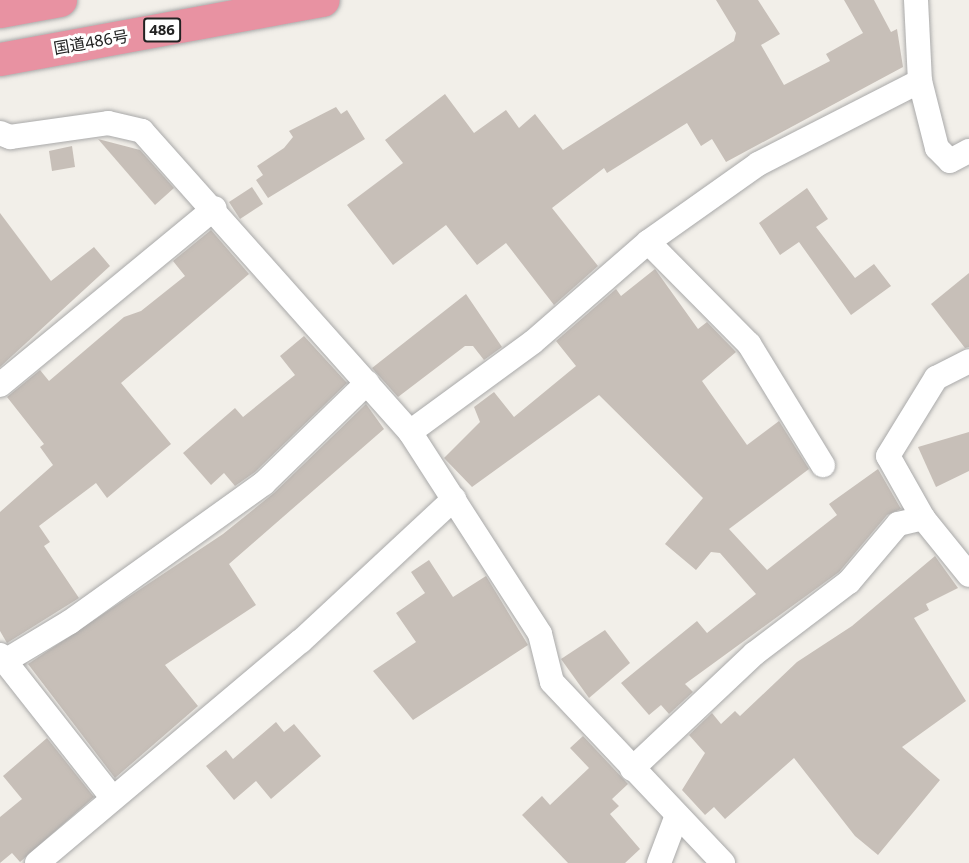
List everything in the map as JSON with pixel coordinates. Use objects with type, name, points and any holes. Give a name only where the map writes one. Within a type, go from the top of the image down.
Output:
[{"type":"highway","points":[[0,11],[60,0]]},
{"type":"highway","name":"国道486号","points":[[0,58],[323,0]]},
{"type":"street","points":[[916,0],[920,81],[937,148],[950,161],[969,151]]},
{"type":"street","points":[[410,432],[533,342],[648,242],[758,165],[920,81]]},
{"type":"street","points":[[0,133],[10,137],[108,123],[142,131],[215,208],[410,432],[540,634],[552,682],[676,818],[723,863]]},
{"type":"street","points":[[0,385],[215,208]]},
{"type":"street","points":[[648,242],[749,344],[823,465]]},
{"type":"street","points":[[968,571],[923,518],[888,456],[936,378],[969,361]]},
{"type":"street","points":[[111,796],[3,658],[70,622],[264,483],[367,383]]},
{"type":"street","points":[[37,863],[111,796],[301,641],[454,500]]},
{"type":"street","points":[[632,769],[754,654],[849,582],[898,524],[923,518]]},
{"type":"street","points":[[658,863],[676,818]]},
{"type":"building","points":[[716,0],[758,0],[780,34],[761,45],[784,85],[830,61],[826,54],[863,33],[844,0],[874,0],[891,32],[897,29],[903,67],[726,162],[712,139],[701,146],[687,123],[607,173],[604,168],[552,208],[598,266],[554,305],[506,243],[477,265],[446,225],[393,265],[347,205],[403,163],[385,140],[445,94],[474,133],[506,110],[519,128],[535,114],[563,150],[734,41],[736,33]]},
{"type":"building","points":[[336,107],[341,114],[347,110],[365,139],[268,198],[256,180],[263,175],[257,166],[284,148],[293,137],[289,131]]},
{"type":"building","points":[[98,139],[140,150],[174,188],[155,205]]},
{"type":"building","points":[[72,146],[75,167],[52,171],[49,151]]},
{"type":"building","points":[[252,187],[263,204],[240,219],[229,202]]},
{"type":"building","points":[[807,188],[828,219],[816,227],[855,278],[874,264],[891,286],[851,315],[799,242],[780,255],[759,223]]},
{"type":"building","points":[[0,213],[51,281],[94,247],[110,266],[0,367]]},
{"type":"building","points":[[211,230],[249,274],[121,383],[171,444],[107,498],[96,483],[39,526],[50,542],[44,546],[79,598],[7,643],[0,631],[0,512],[53,465],[40,447],[44,444],[7,397],[40,370],[49,381],[124,317],[141,311],[185,276],[173,261]]},
{"type":"building","points":[[655,269],[698,329],[707,322],[736,352],[702,381],[747,445],[779,421],[809,469],[729,529],[767,570],[837,515],[829,504],[878,469],[901,509],[887,515],[839,572],[685,684],[693,692],[669,714],[661,705],[649,715],[621,683],[697,621],[707,633],[756,594],[720,553],[711,552],[696,570],[665,544],[703,498],[599,395],[472,487],[444,458],[480,422],[474,407],[494,392],[514,417],[576,366],[556,341],[616,289],[621,296]]},
{"type":"building","points":[[969,273],[969,347],[965,348],[931,304]]},
{"type":"building","points":[[466,294],[502,347],[484,360],[473,346],[465,346],[398,397],[372,368]]},
{"type":"building","points":[[304,336],[347,383],[255,472],[235,486],[224,473],[211,485],[183,453],[235,408],[243,417],[295,375],[280,356]]},
{"type":"building","points":[[366,404],[384,429],[229,564],[256,605],[165,665],[198,706],[115,778],[28,664],[223,534],[274,493]]},
{"type":"building","points":[[969,432],[969,471],[936,487],[918,447]]},
{"type":"building","points":[[935,556],[958,588],[926,604],[929,610],[914,618],[966,701],[902,747],[940,780],[878,855],[855,836],[794,758],[725,819],[714,807],[705,815],[682,790],[705,753],[689,735],[712,713],[721,724],[735,711],[740,716],[797,662],[852,626]]},
{"type":"building","points":[[429,560],[453,597],[486,576],[528,645],[413,720],[373,671],[416,642],[396,613],[425,593],[411,572]]},
{"type":"building","points":[[605,630],[630,663],[589,698],[561,659]]},
{"type":"building","points":[[276,722],[284,732],[294,724],[321,756],[271,799],[256,781],[234,800],[206,766],[226,750],[233,759]]},
{"type":"building","points":[[583,736],[628,784],[612,799],[619,806],[610,814],[640,849],[625,863],[568,863],[522,815],[542,796],[550,805],[589,768],[570,748]]},
{"type":"building","points":[[47,738],[94,797],[20,862],[12,853],[0,863],[0,817],[22,799],[3,776]]}]
